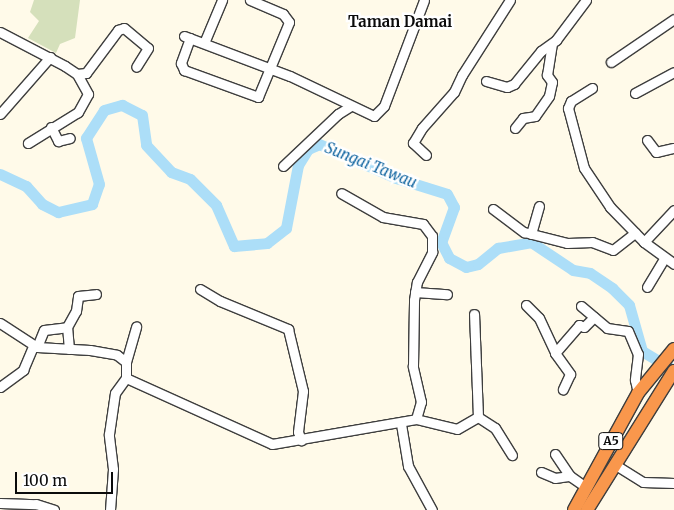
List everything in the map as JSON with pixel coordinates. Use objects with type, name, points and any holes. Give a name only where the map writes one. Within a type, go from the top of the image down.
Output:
[{"type":"highway","name":"A5","points":[[574,510],[638,393],[672,352]]},
{"type":"highway","name":"A5","points":[[587,510],[614,464],[674,371]]},
{"type":"highway","points":[[616,434],[636,412],[647,412]]},
{"type":"street","points":[[204,43],[222,0]]},
{"type":"street","points":[[250,0],[288,19],[271,69],[262,93],[253,97],[184,70],[181,63],[187,37],[271,69],[374,116],[384,106],[424,0]]},
{"type":"street","points":[[426,155],[413,144],[434,111],[454,92],[462,74],[510,0]]},
{"type":"street","points":[[486,80],[511,86],[541,51],[552,44],[586,0]]},
{"type":"street","points":[[611,62],[674,19]]},
{"type":"street","points":[[76,74],[86,73],[118,30],[124,28],[148,48],[136,67]]},
{"type":"street","points":[[0,32],[50,57],[76,74],[88,99],[78,112],[28,143]]},
{"type":"street","points":[[515,128],[523,118],[535,116],[550,96],[552,82],[547,75],[552,44]]},
{"type":"street","points":[[0,114],[50,57]]},
{"type":"street","points":[[635,93],[674,72]]},
{"type":"street","points":[[592,88],[572,101],[568,108],[580,157],[594,186],[635,233],[664,259],[674,264]]},
{"type":"street","points":[[283,166],[338,114],[351,106]]},
{"type":"street","points":[[51,127],[58,141],[70,138]]},
{"type":"street","points":[[647,140],[656,152],[674,148]]},
{"type":"street","points":[[341,193],[383,217],[416,222],[429,230],[433,243],[432,252],[415,292],[412,348],[421,402],[416,419]]},
{"type":"street","points":[[532,234],[540,206]]},
{"type":"street","points":[[493,209],[520,230],[567,244],[592,242],[613,250],[635,233]]},
{"type":"street","points":[[644,242],[674,210]]},
{"type":"street","points":[[647,287],[664,259]]},
{"type":"street","points":[[200,289],[220,301],[288,329],[303,392],[298,432],[301,440]]},
{"type":"street","points":[[415,292],[447,294]]},
{"type":"street","points":[[69,349],[67,327],[76,311],[78,296],[96,294]]},
{"type":"street","points":[[526,305],[540,318],[555,353],[570,374],[563,389]]},
{"type":"street","points":[[581,306],[607,328],[625,329],[636,345],[638,393]]},
{"type":"street","points":[[474,314],[478,417]]},
{"type":"street","points":[[555,353],[579,325],[584,327],[594,317]]},
{"type":"street","points":[[0,323],[35,347],[110,353],[126,362]]},
{"type":"street","points":[[110,510],[113,469],[109,434],[115,393],[126,378],[126,362],[134,343],[136,326]]},
{"type":"street","points":[[0,386],[23,370],[44,330],[67,327]]},
{"type":"street","points":[[126,378],[263,442],[282,445],[301,440],[401,424],[416,419],[457,430],[478,417]]},
{"type":"street","points":[[478,417],[495,428],[512,454]]},
{"type":"street","points":[[401,424],[408,466],[432,510]]},
{"type":"street","points":[[555,454],[570,476],[586,487]]},
{"type":"street","points":[[614,464],[643,482],[674,483]]},
{"type":"street","points":[[541,472],[555,478],[570,476]]},
{"type":"street","points":[[0,503],[36,504],[54,510]]},
{"type":"green space","points":[[34,0],[80,0],[75,38],[60,44],[56,53],[28,38],[39,21],[30,12]]},
{"type":"waterway","name":"Sungai Tawau","points":[[0,174],[26,186],[42,204],[58,212],[92,204],[99,184],[86,138],[104,110],[122,105],[142,115],[146,145],[171,172],[190,179],[216,205],[234,246],[267,243],[286,228],[298,165],[308,149],[319,144],[396,178],[447,194],[454,207],[441,242],[449,258],[466,267],[478,264],[498,248],[531,242],[573,270],[590,273],[612,288],[629,305],[642,351],[670,368]]},
{"type":"district","name":"Taman Damai","points":[[400,22]]}]
